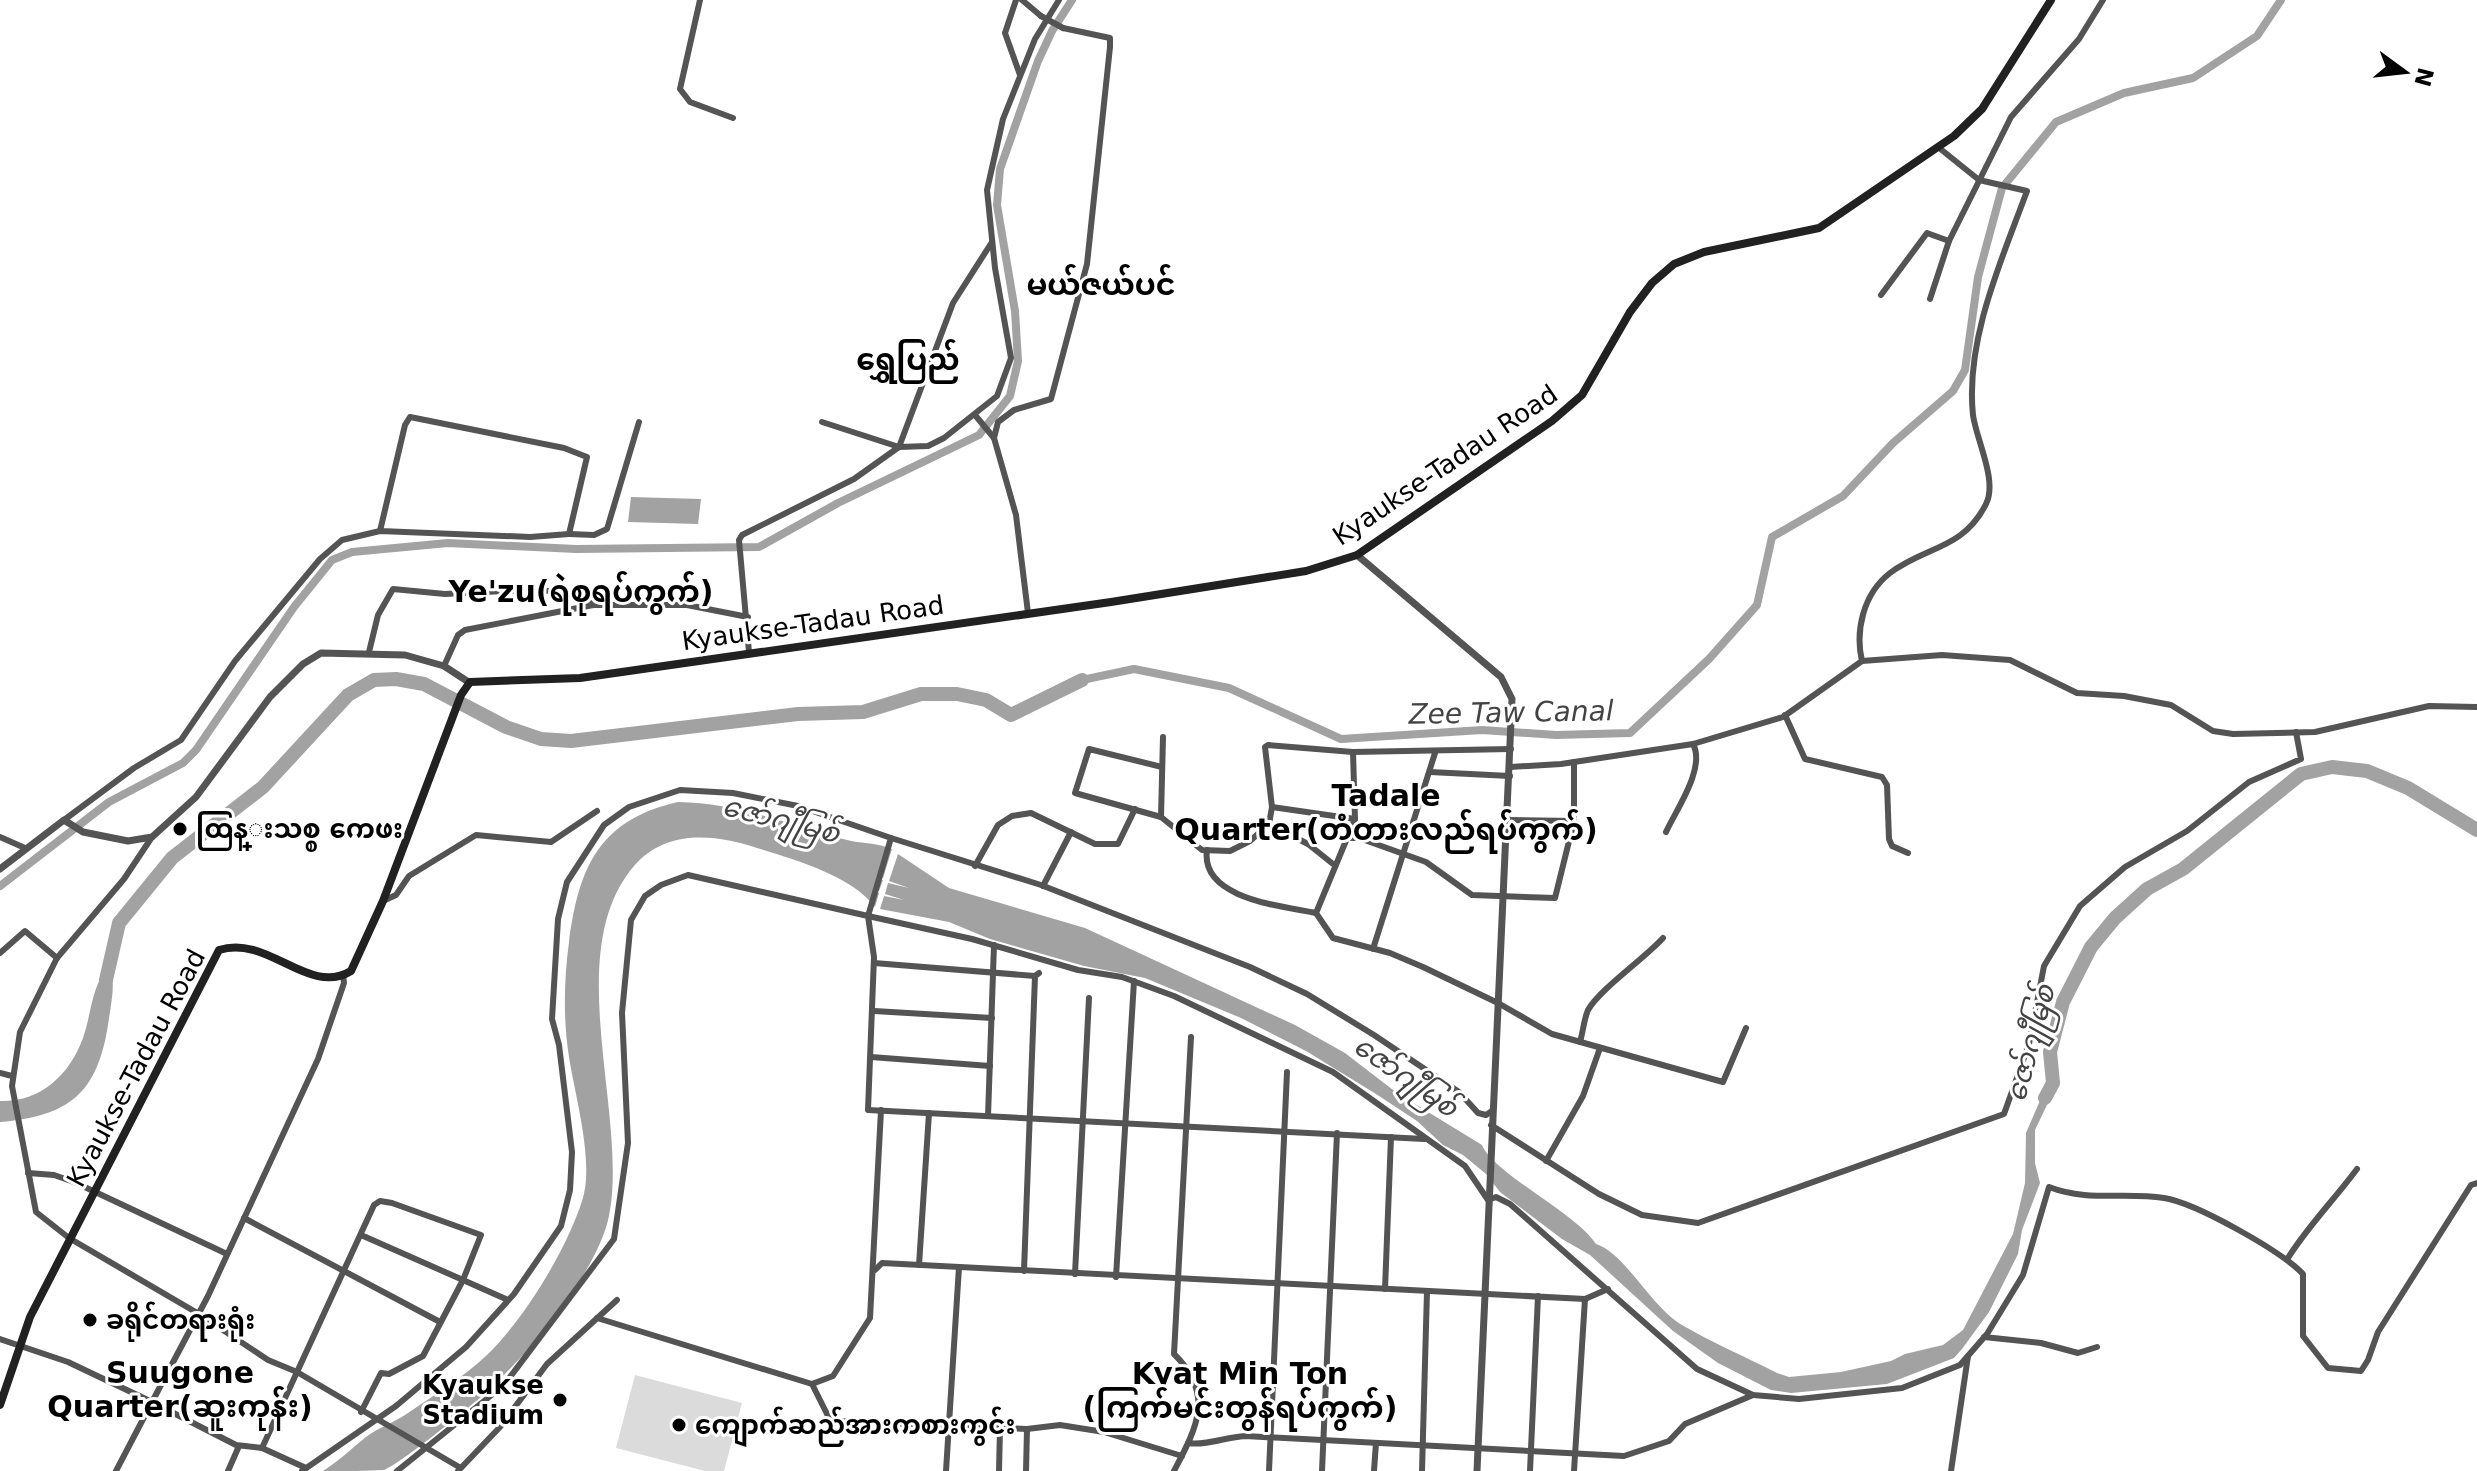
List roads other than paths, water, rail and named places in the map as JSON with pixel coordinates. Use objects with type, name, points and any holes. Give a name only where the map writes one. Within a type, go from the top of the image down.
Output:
[{"type":"main road","name":"Kyaukse-Tadau Road","points":[[470,683],[580,678],[1306,571],[1357,555],[1552,421],[1582,395],[1630,312],[1652,283],[1674,264],[1704,252],[1819,228],[1970,123],[2051,0]]},
{"type":"main road","points":[[343,975],[351,971],[383,901],[451,719],[470,683]]},
{"type":"main road","name":"Kyaukse-Tadau Road","points":[[0,1405],[13,1372],[19,1345],[69,1238],[219,950],[233,946],[248,947],[268,953],[305,974],[343,975]]},
{"type":"street","points":[[700,0],[680,89],[690,102],[733,118]]},
{"type":"street","points":[[1016,0],[1005,33],[1020,75]]},
{"type":"street","points":[[994,438],[998,422],[1014,410],[1051,399],[1087,264],[1110,38],[1063,28],[1041,16],[1022,0]]},
{"type":"street","points":[[822,422],[899,447],[928,446],[975,415],[997,396],[1011,358],[992,242],[987,190],[1003,119],[1035,39],[1059,0]]},
{"type":"street","points":[[1930,299],[1949,241],[2011,117],[2079,39],[2103,0]]},
{"type":"street","points":[[1862,661],[1857,639],[1862,614],[1888,574],[1947,545],[1972,528],[1989,500],[1985,457],[1973,416],[1974,363],[1988,306],[2027,191],[1979,180],[1938,147]]},
{"type":"street","points":[[1881,295],[1927,233],[1949,241]]},
{"type":"street","points":[[749,652],[739,540],[746,531],[770,522],[875,467],[899,447],[953,303],[992,242]]},
{"type":"street","points":[[975,415],[994,438],[1016,515],[1028,613]]},
{"type":"street","points":[[380,531],[405,425],[413,417],[586,454],[569,534]]},
{"type":"street","points":[[0,869],[134,768],[181,740],[235,661],[320,559],[342,540],[380,531],[530,537],[594,535],[607,529],[639,422]]},
{"type":"street","points":[[1357,555],[1501,677],[1510,691],[1512,745],[1491,1125],[1477,1471]]},
{"type":"street","points":[[369,652],[378,615],[393,589],[445,594],[526,590],[576,592],[593,605]]},
{"type":"street","points":[[444,666],[458,635],[465,630],[593,605],[687,605],[748,617]]},
{"type":"street","points":[[470,683],[444,666],[405,655],[321,653],[303,664],[270,697],[196,797],[152,837],[124,879],[57,958],[20,1032],[12,1076],[13,1093],[36,1212],[69,1238],[199,1314],[268,1360],[297,1372],[459,1469],[500,1427],[547,1364],[617,1300]]},
{"type":"street","points":[[1430,772],[1510,772],[1693,744],[1785,715],[1862,661],[1942,655],[2010,660],[2077,693],[2124,696],[2171,705],[2213,731],[2315,732],[2429,706],[2477,707]]},
{"type":"street","points":[[1785,715],[1805,759],[1882,777],[1887,785],[1889,839],[1892,846],[1908,853]]},
{"type":"street","points":[[1491,1125],[1546,1161],[1642,1215],[1698,1223],[2004,1114],[2029,1044],[2044,966],[2080,906],[2125,867],[2187,831],[2249,782],[2301,759],[2296,732]]},
{"type":"street","points":[[1161,817],[1163,737]]},
{"type":"street","points":[[1666,832],[1694,771],[1698,752],[1693,744]]},
{"type":"street","points":[[1162,767],[1089,749],[1075,793],[1161,817],[1202,850],[1230,851],[1250,841],[1269,824],[1272,807],[1265,747],[1268,745],[1353,752],[1435,753],[1512,745]]},
{"type":"street","points":[[1316,913],[1333,864],[1355,819],[1353,752]]},
{"type":"street","points":[[1373,949],[1435,753]]},
{"type":"street","points":[[1347,838],[1426,862],[1472,895],[1555,898],[1574,821],[1574,762]]},
{"type":"street","points":[[0,1339],[68,1362],[239,1446],[262,1448],[304,1470],[372,1419],[396,1406],[466,1347],[508,1300],[554,1240],[570,1190],[572,1152],[559,1045],[552,1019],[553,969],[561,898],[567,882],[604,825],[629,807],[680,790],[733,793],[798,806],[844,825],[1043,886],[1250,967],[1307,994],[1459,1092],[1478,1113],[1486,1115],[1492,1111]]},
{"type":"street","points":[[1272,807],[1355,819]]},
{"type":"street","points":[[975,866],[998,825],[1012,816],[1031,813],[1095,844],[1118,844],[1135,809]]},
{"type":"street","points":[[383,901],[396,895],[409,876],[476,835],[551,842],[597,811]]},
{"type":"street","points":[[64,820],[83,832],[128,841],[152,837]]},
{"type":"street","points":[[1508,820],[1574,821]]},
{"type":"street","points":[[1269,824],[1308,844],[1333,864]]},
{"type":"street","points":[[1043,886],[1071,832]]},
{"type":"street","points":[[0,837],[25,848]]},
{"type":"street","points":[[891,838],[868,916],[874,963],[868,1110],[1186,1124],[1428,1139]]},
{"type":"street","points":[[1207,850],[1205,863],[1211,876],[1246,899],[1316,913],[1333,938],[1423,967],[1498,1003],[1552,1034],[1723,1082],[1746,1028]]},
{"type":"street","points":[[397,1471],[504,1385],[614,1239],[628,1143],[623,982],[631,920],[645,896],[661,885],[688,875],[994,945],[1078,970],[1134,981],[1174,996],[1333,1072],[1465,1166],[1488,1200]]},
{"type":"street","points":[[0,953],[25,931],[57,958]]},
{"type":"street","points":[[1580,1042],[1588,1011],[1608,987],[1639,964],[1663,938]]},
{"type":"street","points":[[988,1116],[994,945]]},
{"type":"street","points":[[874,963],[1037,974],[1024,1271]]},
{"type":"street","points":[[116,1471],[199,1314],[318,1059],[344,983],[343,975]]},
{"type":"street","points":[[1116,1277],[1128,1122],[1134,981]]},
{"type":"street","points":[[1075,1274],[1089,998]]},
{"type":"street","points":[[874,1011],[992,1018]]},
{"type":"street","points":[[1174,1471],[1188,1443],[1199,1404],[1194,1376],[1174,1354],[1191,1037]]},
{"type":"street","points":[[1546,1161],[1583,1096],[1600,1048]]},
{"type":"street","points":[[871,1057],[990,1066]]},
{"type":"street","points":[[1269,1471],[1287,1072]]},
{"type":"street","points":[[0,1073],[12,1076]]},
{"type":"street","points":[[597,1318],[812,1384],[833,1376],[855,1347],[870,1318],[875,1270],[881,1110]]},
{"type":"street","points":[[919,1265],[929,1113]]},
{"type":"street","points":[[1322,1471],[1337,1133]]},
{"type":"street","points":[[1385,1289],[1391,1137]]},
{"type":"street","points":[[2288,1258],[2305,1231],[2327,1209],[2357,1169]]},
{"type":"street","points":[[28,1173],[54,1175],[227,1254]]},
{"type":"street","points":[[1488,1200],[1496,1197],[1510,1204],[1697,1369],[1753,1395],[1799,1399],[1902,1388],[1960,1365],[1984,1337],[2023,1275],[2049,1187],[2070,1195],[2163,1198],[2190,1205],[2288,1258],[2303,1274],[2303,1336],[2328,1368],[2361,1371],[2378,1332],[2471,1185],[2477,1183]]},
{"type":"street","points":[[262,1448],[361,1235],[380,1201],[481,1235],[463,1280],[423,1356],[389,1374],[381,1373],[361,1412]]},
{"type":"street","points":[[244,1218],[440,1322]]},
{"type":"street","points":[[361,1235],[508,1300]]},
{"type":"street","points":[[875,1270],[882,1263],[1585,1299],[1608,1289]]},
{"type":"street","points":[[946,1471],[959,1267]]},
{"type":"street","points":[[1422,1471],[1427,1291]]},
{"type":"street","points":[[1530,1471],[1538,1296]]},
{"type":"street","points":[[1574,1471],[1585,1299]]},
{"type":"street","points":[[1984,1337],[2041,1343],[2078,1353],[2097,1347]]},
{"type":"street","points":[[1951,1471],[1968,1356]]},
{"type":"street","points":[[812,1384],[828,1416],[837,1421],[1027,1429],[1060,1425],[1104,1432],[1182,1456]]},
{"type":"street","points":[[1188,1443],[1199,1445],[1222,1437],[1272,1438],[1624,1456],[1669,1441],[1685,1424],[1753,1395]]},
{"type":"street","points":[[999,1471],[1000,1428]]},
{"type":"street","points":[[1026,1471],[1027,1429]]},
{"type":"street","points":[[1374,1471],[1376,1443]]},
{"type":"street","points":[[228,1471],[239,1446]]},
{"type":"waterway","points":[[0,886],[109,802],[183,763],[196,750],[294,607],[332,560],[352,552],[448,543],[576,549],[759,547],[838,503],[979,435],[1010,396],[1018,361],[1015,311],[997,205],[1000,169],[1038,61],[1072,0]]},
{"type":"waterway","name":"Zee Taw Canal","points":[[1082,680],[1134,669],[1229,688],[1341,739],[1482,730],[1556,735],[1630,733],[1709,659],[1757,605],[1772,537],[1843,496],[1893,443],[1953,391],[1965,370],[1978,277],[2002,188],[2056,122],[2124,93],[2193,78],[2257,36],[2281,0]]},
{"type":"waterway","points":[[106,980],[119,923],[172,858],[263,787],[348,695],[374,680],[396,679],[424,684],[506,727],[541,739],[571,741],[798,714],[863,712],[921,694],[957,694],[986,700],[1011,715],[1082,680]]},
{"type":"waterway","name":"ဇော်ဂျီမြစ်","points":[[2045,1098],[2053,1083],[2050,1052],[2063,1002],[2091,947],[2115,918],[2147,889],[2183,869],[2301,774],[2332,767],[2367,771],[2408,788],[2477,830]]},
{"type":"place","name":"ထြန္းသစ္စ ကေဖး","points":[[180,829]]},
{"type":"place","name":"ခရိုင်တရားရုံး","points":[[90,1320]]},
{"type":"place","name":"Kyaukse Stadium","points":[[560,1400]]},
{"type":"place","name":"ကျောက်ဆည်အားကစားကွင်း","points":[[679,1425]]},
{"type":"district","name":"မယ်ဇယ်ပင်","points":[[1101,285]]},
{"type":"district","name":"ရွှေပြည်","points":[[908,360]]},
{"type":"district","name":"Ye'zu(ရဲစုရပ်ကွက်)","points":[[581,592]]},
{"type":"district","name":"Tadale Quarter(တံတားလည်ရပ်ကွက်)","points":[[1386,813]]},
{"type":"district","name":"Suugone Quarter(ဆူးကုန်း)","points":[[180,1390]]},
{"type":"district","name":"Kyat Min Ton (ကြက်မင်းတွန်ရပ်ကွက်)","points":[[1240,1391]]}]
